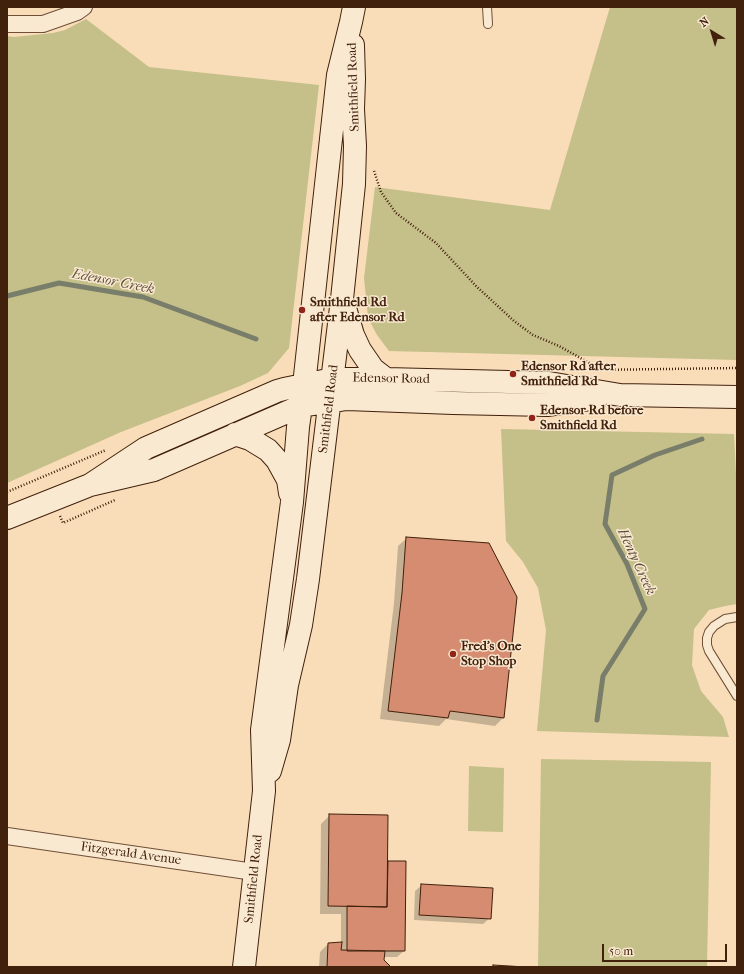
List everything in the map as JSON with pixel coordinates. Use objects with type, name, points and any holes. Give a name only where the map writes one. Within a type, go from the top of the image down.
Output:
[{"type":"main road","name":"Smithfield Road","points":[[244,967],[264,792],[279,740],[287,686],[301,625],[333,379],[354,184],[355,146],[352,15]]},
{"type":"main road","name":"Smithfield Road","points":[[264,792],[262,730],[292,502],[301,406],[338,75],[352,15]]},
{"type":"main road","points":[[342,299],[353,335],[360,350],[373,369],[386,379]]},
{"type":"main road","name":"Edensor Road","points":[[90,485],[146,448],[277,392],[333,379],[549,383],[620,395],[737,397]]},
{"type":"main road","name":"Edensor Road","points":[[7,518],[90,485],[154,470],[301,406],[346,399],[547,405],[620,395]]},
{"type":"main road","points":[[235,434],[250,439],[268,450],[277,460],[288,480],[292,502]]},
{"type":"street","points":[[7,24],[43,24],[77,12],[84,7]]},
{"type":"street","name":"Fitzgerald Avenue","points":[[7,836],[254,872]]},
{"type":"lane","points":[[488,7],[488,24]]},
{"type":"lane","points":[[737,617],[725,619],[714,626],[707,638],[707,645],[709,651],[737,696]]},
{"type":"path","points":[[373,169],[381,192],[396,213],[436,243],[476,286],[514,320],[533,335],[570,352],[600,370]]},
{"type":"path","points":[[725,368],[737,368]]},
{"type":"shaded area","points":[[610,7],[737,7],[737,360],[389,351],[377,335],[368,318],[364,278],[375,187],[550,210]]},
{"type":"shaded area","points":[[86,19],[149,67],[319,85],[289,348],[268,373],[240,386],[121,432],[7,483],[7,36],[14,37],[53,33],[65,30]]},
{"type":"shaded area","points":[[501,429],[734,434],[737,495],[737,604],[709,610],[694,629],[692,665],[701,691],[723,717],[729,737],[537,731],[546,630],[538,588],[523,562],[506,541]]},
{"type":"shaded area","points":[[541,759],[711,762],[707,967],[538,967]]},
{"type":"shaded area","points":[[469,766],[504,768],[503,832],[468,831]]},
{"type":"building","name":"Fred's One Stop Shop","points":[[406,537],[489,543],[517,597],[504,718],[450,711],[448,718],[388,711],[402,593]]},
{"type":"building","points":[[329,814],[388,815],[387,907],[328,906]]},
{"type":"building","points":[[388,861],[406,861],[405,951],[347,951],[347,906],[387,907]]},
{"type":"building","points":[[421,884],[493,888],[491,919],[419,915]]},
{"type":"building","points":[[342,942],[341,950],[385,951],[384,960],[391,967],[327,967],[328,943]]},
{"type":"building","points":[[493,965],[526,967],[493,967]]},
{"type":"waterway","name":"Edensor Creek","points":[[7,296],[59,283],[143,297],[256,339]]},
{"type":"waterway","name":"Henty Creek","points":[[597,720],[603,676],[645,609],[627,564],[605,524],[612,475],[655,455],[702,439]]},
{"type":"place","name":"Smithfield Rd after Edensor Rd","points":[[302,310]]},
{"type":"place","name":"Edensor Rd after Smithfield Rd","points":[[513,374]]},
{"type":"place","name":"Edensor Rd before Smithfield Rd","points":[[532,418]]},
{"type":"place","name":"Fred's One Stop Shop","points":[[453,654]]}]
